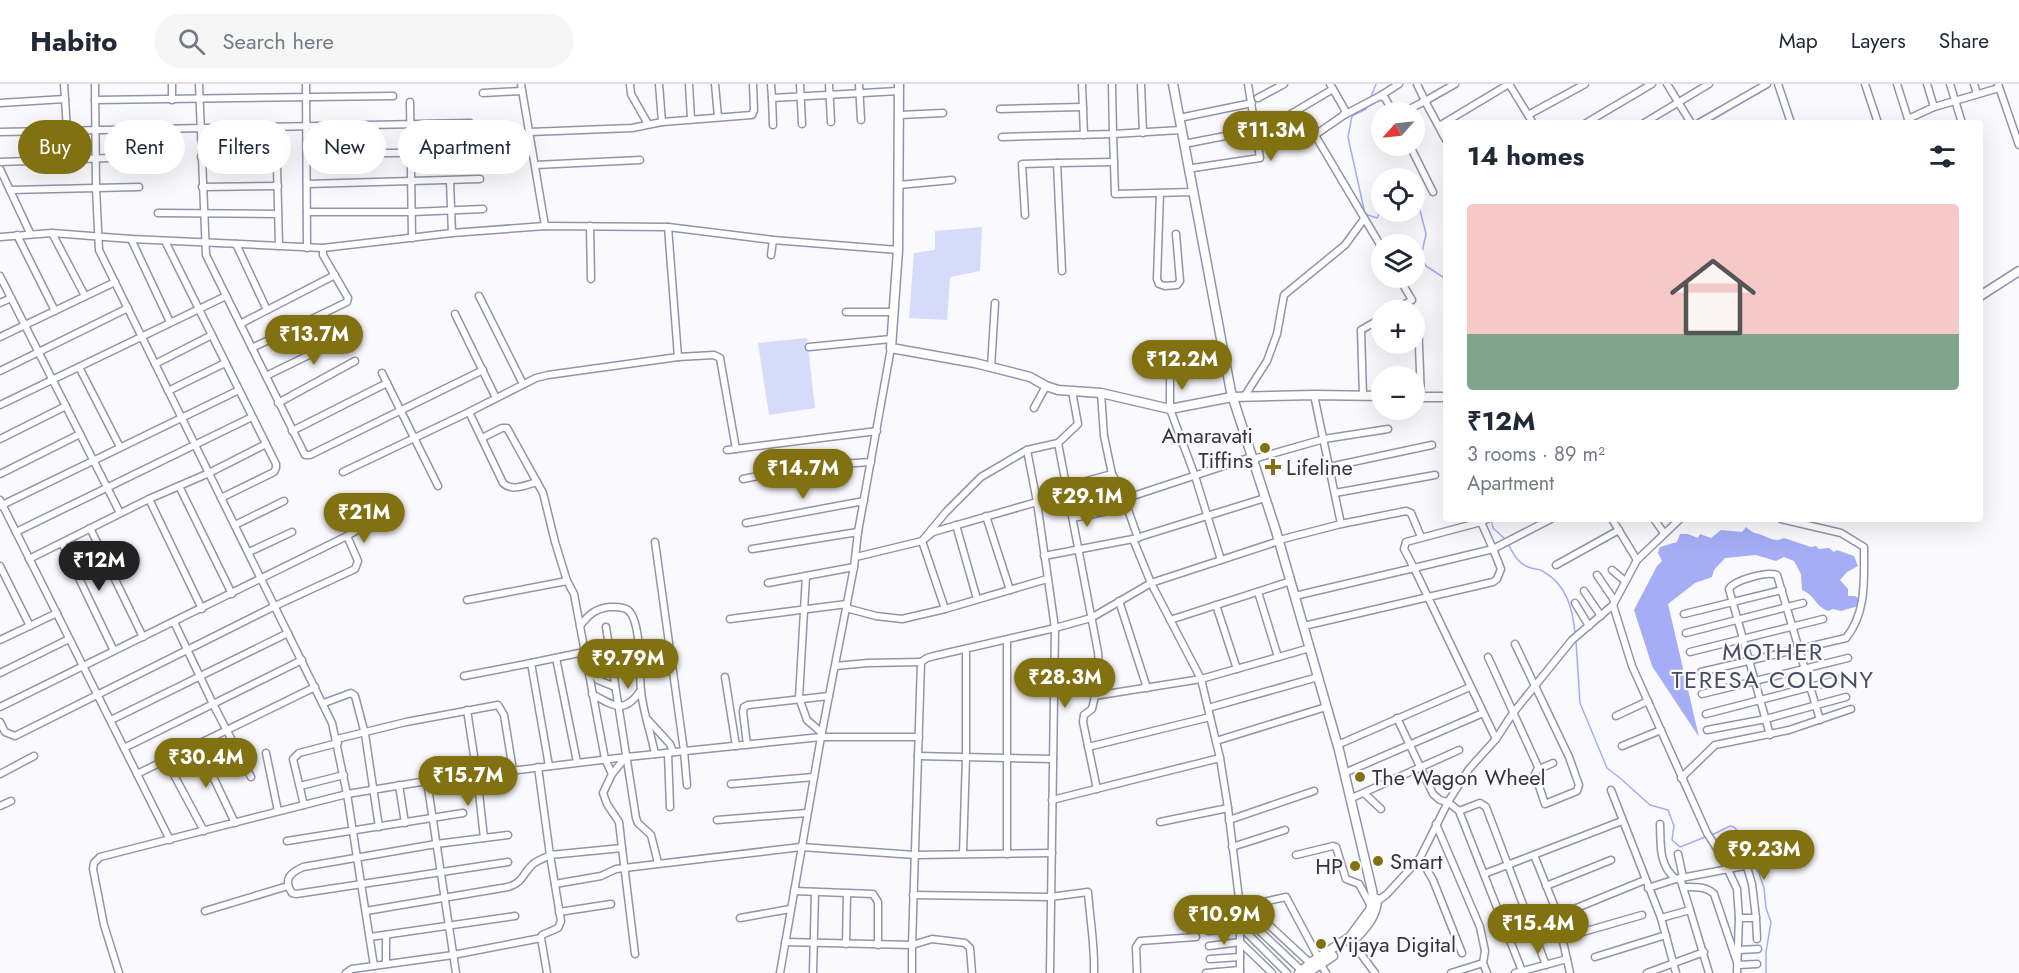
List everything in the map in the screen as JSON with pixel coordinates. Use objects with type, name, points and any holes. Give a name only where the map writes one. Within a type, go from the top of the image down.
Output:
[{"type":"main road","points":[[1173,84],[1193,192],[1238,398],[1265,498],[1281,540],[1372,890],[1374,905],[1350,937],[1303,972]]},
{"type":"main road","points":[[1177,84],[1238,398]]},
{"type":"main road","points":[[899,87],[898,250],[891,344],[1030,377],[1058,390],[1101,393],[1170,409],[1238,398],[1314,395],[1371,396]]},
{"type":"main road","points":[[1983,294],[2019,271]]},
{"type":"main road","points":[[1425,398],[1443,397]]},
{"type":"main road","points":[[1254,457],[1299,595],[1342,743],[1371,866],[1373,917],[1352,942],[1310,963],[1303,972]]},
{"type":"street","points":[[64,84],[67,120]]},
{"type":"street","points":[[94,84],[99,250],[324,703],[337,741],[344,775],[374,966]]},
{"type":"street","points":[[172,84],[172,100]]},
{"type":"street","points":[[199,84],[200,120]]},
{"type":"street","points":[[306,84],[307,120]]},
{"type":"street","points":[[630,84],[632,94],[648,124]]},
{"type":"street","points":[[659,84],[662,122]]},
{"type":"street","points":[[689,84],[691,119]]},
{"type":"street","points":[[715,84],[718,117]]},
{"type":"street","points":[[531,132],[632,128],[691,119],[752,116],[754,110],[753,84]]},
{"type":"street","points":[[771,84],[773,125]]},
{"type":"street","points":[[800,84],[802,123]]},
{"type":"street","points":[[829,84],[831,122]]},
{"type":"street","points":[[859,84],[861,120]]},
{"type":"street","points":[[1082,84],[1084,135]]},
{"type":"street","points":[[1112,84],[1115,195],[1193,192]]},
{"type":"street","points":[[1141,84],[1143,133]]},
{"type":"street","points":[[1193,168],[1260,158],[1248,84]]},
{"type":"street","points":[[1258,98],[1284,84]]},
{"type":"street","points":[[1373,234],[1315,135],[1344,115],[1399,84]]},
{"type":"street","points":[[1417,84],[1443,134]]},
{"type":"street","points":[[1425,101],[1455,84]]},
{"type":"street","points":[[1449,120],[1509,84],[1531,120]]},
{"type":"street","points":[[1528,115],[1585,84]]},
{"type":"street","points":[[1635,84],[1640,91]]},
{"type":"street","points":[[1591,120],[1652,84]]},
{"type":"street","points":[[1667,84],[1689,120]]},
{"type":"street","points":[[1649,120],[1709,84]]},
{"type":"street","points":[[1704,120],[1767,84]]},
{"type":"street","points":[[1778,84],[1790,120]]},
{"type":"street","points":[[1865,84],[1877,120]]},
{"type":"street","points":[[1897,84],[1909,120]]},
{"type":"street","points":[[1927,84],[1934,106]]},
{"type":"street","points":[[1950,84],[1961,120]]},
{"type":"street","points":[[1974,84],[1977,94]]},
{"type":"street","points":[[1911,120],[1934,106],[1998,86],[2019,144]]},
{"type":"street","points":[[483,93],[522,87],[528,120]]},
{"type":"street","points":[[772,98],[859,93],[899,87]]},
{"type":"street","points":[[1271,126],[1332,87],[1345,110],[1344,115]]},
{"type":"street","points":[[95,100],[393,96]]},
{"type":"street","points":[[1380,96],[1387,102]]},
{"type":"street","points":[[0,103],[65,99]]},
{"type":"street","points":[[411,102],[411,120]]},
{"type":"street","points":[[1184,117],[1252,104]]},
{"type":"street","points":[[1000,109],[1083,107]]},
{"type":"street","points":[[900,115],[944,113]]},
{"type":"street","points":[[1439,126],[1443,124]]},
{"type":"street","points":[[92,129],[197,128]]},
{"type":"street","points":[[1002,137],[1181,130]]},
{"type":"street","points":[[0,132],[18,131]]},
{"type":"street","points":[[1189,143],[1241,133]]},
{"type":"street","points":[[531,139],[545,226]]},
{"type":"street","points":[[1415,156],[1433,192]]},
{"type":"street","points":[[0,162],[104,158]]},
{"type":"street","points":[[535,165],[640,160]]},
{"type":"street","points":[[1026,215],[1022,164],[1114,162]]},
{"type":"street","points":[[1057,163],[1062,271]]},
{"type":"street","points":[[0,169],[30,233]]},
{"type":"street","points":[[202,174],[206,255],[302,451],[308,455],[483,370]]},
{"type":"street","points":[[278,174],[279,246]]},
{"type":"street","points":[[307,248],[308,174]]},
{"type":"street","points":[[412,174],[412,238]]},
{"type":"street","points":[[308,184],[480,179]]},
{"type":"street","points":[[899,185],[952,180]]},
{"type":"street","points":[[450,181],[452,233]]},
{"type":"street","points":[[202,187],[278,186]]},
{"type":"street","points":[[10,190],[139,188]]},
{"type":"street","points":[[1160,193],[1157,279],[1159,284],[1165,286],[1177,285],[1180,281],[1176,234]]},
{"type":"street","points":[[308,212],[483,209]]},
{"type":"street","points":[[158,213],[278,214]]},
{"type":"street","points":[[1238,398],[1271,351],[1277,334],[1284,296],[1345,245],[1364,219]]},
{"type":"street","points":[[0,237],[52,233],[323,248],[452,233],[545,226],[668,227],[773,240],[898,250]]},
{"type":"street","points":[[590,226],[591,279]]},
{"type":"street","points":[[668,227],[678,357]]},
{"type":"street","points":[[52,233],[85,296]]},
{"type":"street","points":[[17,235],[55,311]]},
{"type":"street","points":[[131,239],[170,322]]},
{"type":"street","points":[[771,255],[773,240]]},
{"type":"street","points":[[165,241],[276,464],[274,472],[221,498]]},
{"type":"street","points":[[236,244],[267,310]]},
{"type":"street","points":[[252,348],[347,302],[348,298],[323,255],[323,248]]},
{"type":"street","points":[[240,324],[335,275]]},
{"type":"street","points":[[0,276],[120,513]]},
{"type":"street","points":[[0,337],[115,282]]},
{"type":"street","points":[[0,405],[226,296]]},
{"type":"street","points":[[479,296],[523,384]]},
{"type":"street","points":[[0,303],[11,298]]},
{"type":"street","points":[[991,367],[995,303]]},
{"type":"street","points":[[0,371],[128,308]]},
{"type":"street","points":[[846,312],[893,312]]},
{"type":"street","points":[[455,314],[496,398]]},
{"type":"street","points":[[1363,396],[1361,330],[1371,324]]},
{"type":"street","points":[[266,376],[352,334]]},
{"type":"street","points":[[155,364],[212,335]]},
{"type":"street","points":[[780,973],[821,735],[856,557],[858,532],[891,344],[809,347]]},
{"type":"street","points":[[343,472],[523,384],[548,375],[678,357],[714,355],[720,358],[736,449]]},
{"type":"street","points":[[278,403],[355,362]]},
{"type":"street","points":[[168,391],[225,363]]},
{"type":"street","points":[[79,367],[120,447]]},
{"type":"street","points":[[382,373],[438,486]]},
{"type":"street","points":[[1170,374],[1170,409],[1195,476],[1221,560]]},
{"type":"street","points":[[292,430],[387,383]]},
{"type":"street","points":[[1034,408],[1046,386]]},
{"type":"street","points":[[170,840],[1,504],[239,390]]},
{"type":"street","points":[[922,541],[946,512],[981,477],[1027,450],[1058,443],[1078,424],[1072,391]]},
{"type":"street","points":[[1101,393],[1104,436],[1112,474],[1128,507],[1151,583],[1201,679],[1220,758],[1240,907],[1240,972],[1206,973]]},
{"type":"street","points":[[1314,395],[1341,524]]},
{"type":"street","points":[[0,439],[66,406]]},
{"type":"street","points":[[469,412],[503,483],[512,488],[537,482]]},
{"type":"street","points":[[16,532],[252,417]]},
{"type":"street","points":[[482,438],[502,428],[507,428],[543,493],[555,543],[567,581],[574,594],[605,759],[612,774]]},
{"type":"street","points":[[1124,499],[1254,457],[1324,439],[1388,429]]},
{"type":"street","points":[[727,450],[877,431]]},
{"type":"street","points":[[0,474],[80,434]]},
{"type":"street","points":[[1058,443],[1068,486],[1100,666],[1092,709],[1084,715],[1083,722],[1097,789]]},
{"type":"street","points":[[30,559],[120,513],[209,473],[266,444]]},
{"type":"street","points":[[1329,467],[1432,445]]},
{"type":"street","points":[[1027,450],[1054,628],[1050,973]]},
{"type":"street","points":[[743,478],[810,466],[871,462]]},
{"type":"street","points":[[1068,486],[1112,474]]},
{"type":"street","points":[[1335,493],[1435,475]]},
{"type":"street","points":[[179,486],[232,594]]},
{"type":"street","points":[[1044,556],[1136,538],[1265,498]]},
{"type":"street","points":[[149,499],[202,609]]},
{"type":"street","points":[[235,525],[284,501]]},
{"type":"street","points":[[746,523],[864,501]]},
{"type":"street","points":[[856,557],[922,541],[933,532],[1036,502]]},
{"type":"street","points":[[1073,518],[1128,507]]},
{"type":"street","points":[[835,666],[868,663],[921,663],[927,658],[1091,618],[1151,583],[1281,540],[1341,524],[1406,510],[1411,513],[1421,537]]},
{"type":"street","points":[[986,516],[1010,590]]},
{"type":"street","points":[[1480,522],[1421,537],[1406,542],[1404,545],[1407,556],[1496,739]]},
{"type":"street","points":[[1308,625],[1493,582],[1497,579],[1501,569],[1484,522]]},
{"type":"street","points":[[1299,595],[1493,549],[1545,522]]},
{"type":"street","points":[[1614,522],[1637,560]]},
{"type":"street","points":[[1656,522],[1664,533]]},
{"type":"street","points":[[1296,855],[1336,847],[1346,879],[1359,884],[1374,905],[1420,858],[1448,801],[1469,769],[1496,739],[1572,640],[1614,602],[1637,560],[1677,522]]},
{"type":"street","points":[[1701,672],[1846,638],[1852,631],[1863,598],[1864,546],[1841,533],[1794,522]]},
{"type":"street","points":[[0,707],[202,609],[368,524]]},
{"type":"street","points":[[956,525],[977,599]]},
{"type":"street","points":[[90,528],[143,637]]},
{"type":"street","points":[[1556,565],[1619,530]]},
{"type":"street","points":[[249,552],[292,532]]},
{"type":"street","points":[[752,549],[858,532]]},
{"type":"street","points":[[0,722],[5,732],[15,736],[97,693],[355,569],[358,561],[347,536]]},
{"type":"street","points":[[922,541],[945,609]]},
{"type":"street","points":[[655,542],[687,785]]},
{"type":"street","points":[[62,543],[114,651]]},
{"type":"street","points":[[0,566],[30,626]]},
{"type":"street","points":[[768,583],[854,567]]},
{"type":"street","points":[[1612,570],[1625,581]]},
{"type":"street","points":[[1770,735],[1729,589],[1731,585],[1771,573],[1777,575],[1782,590],[1820,720]]},
{"type":"street","points":[[1597,575],[1614,602],[1632,666],[1681,778],[1737,889],[1740,918],[1738,973]]},
{"type":"street","points":[[806,576],[799,698],[807,720],[821,735]]},
{"type":"street","points":[[730,619],[847,606],[876,616],[902,619],[1047,579]]},
{"type":"street","points":[[468,600],[567,581]]},
{"type":"street","points":[[1170,620],[1291,581]]},
{"type":"street","points":[[1683,614],[1782,590]]},
{"type":"street","points":[[1584,591],[1601,616]]},
{"type":"street","points":[[1258,592],[1278,657]]},
{"type":"street","points":[[1119,601],[1147,688]]},
{"type":"street","points":[[1575,603],[1588,626]]},
{"type":"street","points":[[1686,633],[1803,603]]},
{"type":"street","points":[[1216,605],[1237,669]]},
{"type":"street","points":[[580,626],[592,613],[605,607],[619,607],[629,611],[635,625],[641,658],[641,690],[655,754]]},
{"type":"street","points":[[1,638],[57,613]]},
{"type":"street","points":[[1690,652],[1823,619]]},
{"type":"street","points":[[174,622],[251,777]]},
{"type":"street","points":[[606,627],[637,821],[651,835],[658,863]]},
{"type":"street","points":[[111,720],[288,633]]},
{"type":"street","points":[[0,673],[69,639]]},
{"type":"street","points":[[1006,640],[1007,854]]},
{"type":"street","points":[[1515,644],[1580,785],[1579,789],[1545,804],[1535,774],[1553,763]]},
{"type":"street","points":[[1094,696],[1201,679],[1310,648]]},
{"type":"street","points":[[963,854],[966,649]]},
{"type":"street","points":[[464,676],[584,652]]},
{"type":"street","points":[[1488,657],[1539,770]]},
{"type":"street","points":[[556,658],[577,762]]},
{"type":"street","points":[[1702,693],[1848,658]]},
{"type":"street","points":[[124,747],[302,660]]},
{"type":"street","points":[[531,663],[549,766]]},
{"type":"street","points":[[912,973],[921,663]]},
{"type":"street","points":[[586,664],[598,680],[615,687]]},
{"type":"street","points":[[725,677],[736,746]]},
{"type":"street","points":[[1208,708],[1318,677]]},
{"type":"street","points":[[1706,714],[1845,678]]},
{"type":"street","points":[[137,774],[315,687]]},
{"type":"street","points":[[1342,743],[1470,687]]},
{"type":"street","points":[[592,694],[618,705],[630,704],[641,690]]},
{"type":"street","points":[[324,703],[353,694],[364,734],[378,827]]},
{"type":"street","points":[[747,745],[744,707],[799,698],[829,696]]},
{"type":"street","points":[[1707,730],[1766,719],[1846,697]]},
{"type":"street","points":[[1616,716],[1648,701]]},
{"type":"street","points":[[304,805],[293,759],[296,754],[406,722],[495,705],[500,706],[504,715],[513,770]]},
{"type":"street","points":[[1216,741],[1326,708]]},
{"type":"street","points":[[1681,778],[1715,745],[1770,735],[1851,709]]},
{"type":"street","points":[[467,710],[484,838]]},
{"type":"street","points":[[1348,771],[1483,713]]},
{"type":"street","points":[[1088,747],[1210,717]]},
{"type":"street","points":[[1397,718],[1436,798],[1448,801],[1459,811],[1518,972],[1566,959]]},
{"type":"street","points":[[647,719],[670,744],[670,807]]},
{"type":"street","points":[[1622,746],[1661,730]]},
{"type":"street","points":[[118,973],[104,925],[93,869],[94,863],[100,857],[347,794],[399,785],[577,762],[747,745],[821,735],[919,738]]},
{"type":"street","points":[[198,745],[235,823]]},
{"type":"street","points":[[1354,797],[1459,750]]},
{"type":"street","points":[[266,753],[278,811]]},
{"type":"street","points":[[0,774],[34,756]]},
{"type":"street","points":[[918,756],[1053,759]]},
{"type":"street","points":[[626,757],[612,774],[603,793],[607,804],[619,822],[635,954]]},
{"type":"street","points":[[1052,800],[1220,758]]},
{"type":"street","points":[[166,760],[204,831]]},
{"type":"street","points":[[346,973],[349,970],[453,955],[541,938],[542,935],[558,928],[561,921],[538,767]]},
{"type":"street","points":[[300,786],[344,775]]},
{"type":"street","points":[[732,784],[814,777]]},
{"type":"street","points":[[427,781],[456,973]]},
{"type":"street","points":[[399,785],[405,823]]},
{"type":"street","points":[[1611,790],[1661,918],[1676,973]]},
{"type":"street","points":[[1229,820],[1314,791]]},
{"type":"street","points":[[1364,793],[1381,809]]},
{"type":"street","points":[[0,806],[11,801]]},
{"type":"street","points":[[1459,811],[1483,804],[1546,965]]},
{"type":"street","points":[[1160,822],[1228,808]]},
{"type":"street","points":[[287,841],[463,813]]},
{"type":"street","points":[[717,820],[807,813]]},
{"type":"street","points":[[1484,874],[1622,821]]},
{"type":"street","points":[[1436,824],[1480,927],[1485,951],[1483,963],[1487,973]]},
{"type":"street","points":[[1660,824],[1662,861],[1666,870],[1680,878]]},
{"type":"street","points":[[1232,847],[1285,830]]},
{"type":"street","points":[[508,835],[436,844],[300,868],[288,877],[288,886],[294,894],[508,862]]},
{"type":"street","points":[[555,884],[601,876],[616,868],[801,847],[915,855],[1052,853]]},
{"type":"street","points":[[366,911],[516,885],[532,865],[550,855],[622,848]]},
{"type":"street","points":[[1678,854],[1680,878],[1709,973]]},
{"type":"street","points":[[1534,855],[1557,916],[1570,973]]},
{"type":"street","points":[[1420,858],[1433,880],[1462,953]]},
{"type":"street","points":[[1546,886],[1611,860]]},
{"type":"street","points":[[1648,888],[1680,878],[1747,867],[1752,884],[1756,939]]},
{"type":"street","points":[[1557,916],[1645,880]]},
{"type":"street","points":[[205,911],[288,886]]},
{"type":"street","points":[[1683,887],[1706,888],[1714,894],[1738,965]]},
{"type":"street","points":[[794,891],[873,894],[879,902],[878,945]]},
{"type":"street","points":[[813,973],[815,892]]},
{"type":"street","points":[[913,895],[1050,897],[1088,892],[1091,936],[1095,948],[1094,973]]},
{"type":"street","points":[[846,944],[847,894]]},
{"type":"street","points":[[1240,907],[1286,897],[1289,899],[1326,973]]},
{"type":"street","points":[[559,912],[611,904]]},
{"type":"street","points":[[740,918],[790,909]]},
{"type":"street","points":[[1661,918],[1690,910]]},
{"type":"street","points":[[1562,938],[1642,915]]},
{"type":"street","points":[[370,937],[514,916]]},
{"type":"street","points":[[1740,918],[1756,918]]},
{"type":"street","points":[[1208,931],[1240,925],[1247,919],[1303,972]]},
{"type":"street","points":[[1240,925],[1287,973]]},
{"type":"street","points":[[1270,926],[1310,963]]},
{"type":"street","points":[[386,935],[386,964]]},
{"type":"street","points":[[1595,957],[1666,935]]},
{"type":"street","points":[[1137,973],[1136,947],[1140,941],[1196,937]]},
{"type":"street","points":[[541,938],[547,973]]},
{"type":"street","points":[[785,942],[878,945],[912,945],[932,939],[965,942],[970,948],[972,973]]},
{"type":"street","points":[[1209,946],[1240,942]]},
{"type":"street","points":[[1240,942],[1272,973]]},
{"type":"street","points":[[1352,942],[1374,973]]},
{"type":"street","points":[[1739,950],[1758,949]]},
{"type":"street","points":[[1647,973],[1704,952]]},
{"type":"street","points":[[1210,959],[1240,957]]},
{"type":"street","points":[[1451,973],[1483,963]]},
{"type":"street","points":[[1738,965],[1757,964]]},
{"type":"shaded area","points":[[982,227],[980,271],[950,277],[947,320],[909,318],[914,253],[935,250],[935,231]]},
{"type":"shaded area","points":[[807,338],[815,408],[769,415],[758,343]]},
{"type":"water","points":[[1746,527],[1774,540],[1784,538],[1811,547],[1829,548],[1834,552],[1837,550],[1854,556],[1858,566],[1847,572],[1840,580],[1848,589],[1848,596],[1855,596],[1860,600],[1858,606],[1841,611],[1833,609],[1828,611],[1802,590],[1801,574],[1794,561],[1784,557],[1776,561],[1756,555],[1725,558],[1714,570],[1712,577],[1695,583],[1668,604],[1699,737],[1652,666],[1634,610],[1657,566],[1662,561],[1658,553],[1660,547],[1677,542],[1680,534],[1698,538],[1700,534],[1711,538],[1721,530],[1742,532]]},
{"type":"waterway","points":[[1371,97],[1376,84]]},
{"type":"waterway","points":[[1368,104],[1366,109],[1352,116],[1348,137],[1365,214],[1371,216]]},
{"type":"waterway","points":[[1423,222],[1426,234],[1421,257],[1426,266],[1443,277]]},
{"type":"waterway","points":[[1492,522],[1493,528],[1506,540]]},
{"type":"waterway","points":[[1508,544],[1520,562],[1543,571],[1558,584],[1570,607],[1575,634]]},
{"type":"waterway","points":[[1576,641],[1580,703],[1607,768],[1650,805],[1668,810],[1674,826],[1672,840],[1680,847],[1705,837]]},
{"type":"waterway","points":[[1710,836],[1730,826],[1734,827],[1740,834],[1747,856],[1759,873],[1771,922],[1766,952],[1766,973]]},
{"type":"place","name":"Amaravati Tiffins","points":[[1265,448]]},
{"type":"place","name":"Lifeline","points":[[1273,467]]},
{"type":"place","name":"The Wagon Wheel","points":[[1360,777]]},
{"type":"place","name":"Smart","points":[[1378,861]]},
{"type":"place","name":"HP","points":[[1355,866]]},
{"type":"place","name":"Vijaya Digital","points":[[1321,944]]},
{"type":"district","name":"MOTHER TERESA COLONY","points":[[1773,666]]}]
